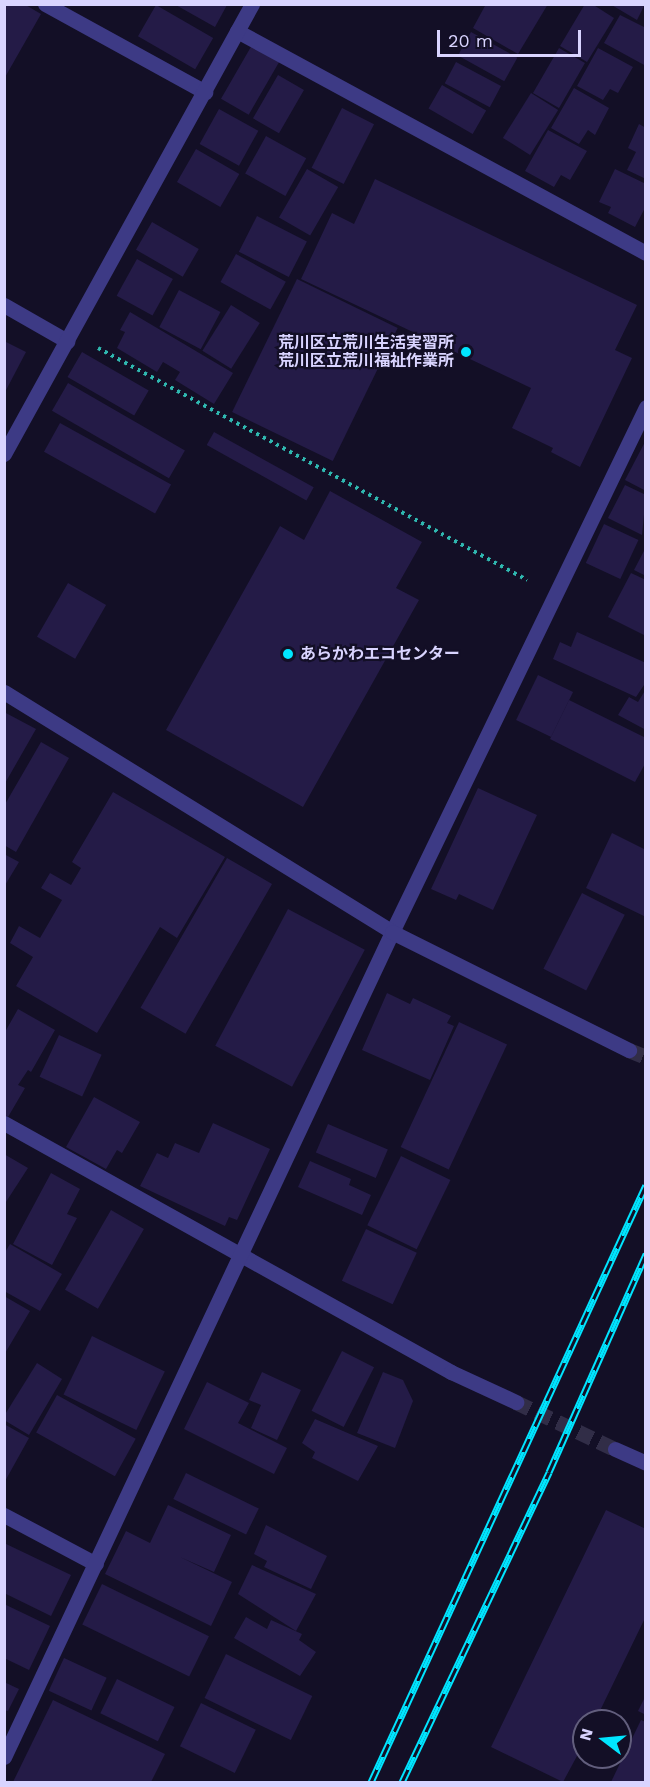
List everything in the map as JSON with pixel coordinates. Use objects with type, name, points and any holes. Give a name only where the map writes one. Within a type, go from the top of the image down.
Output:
[{"type":"street","points":[[45,4],[205,92]]},
{"type":"street","points":[[4,454],[252,4]]},
{"type":"street","points":[[237,32],[645,253]]},
{"type":"street","points":[[4,305],[69,337]]},
{"type":"street","points":[[4,1757],[244,1253],[392,932],[645,406]]},
{"type":"street","points":[[4,692],[392,932],[629,1050]]},
{"type":"street","points":[[4,1123],[244,1253],[451,1372],[516,1402]]},
{"type":"street","points":[[615,1449],[645,1463]]},
{"type":"street","points":[[4,1515],[96,1564]]},
{"type":"path","points":[[69,337],[555,594]]},
{"type":"building","points":[[4,4],[24,4],[41,14],[4,79]]},
{"type":"building","points":[[174,4],[225,4],[227,5],[215,27]]},
{"type":"building","points":[[486,4],[548,4],[518,54],[473,28]]},
{"type":"building","points":[[585,4],[592,4],[614,18],[587,62],[560,46]]},
{"type":"building","points":[[610,4],[645,4],[637,20]]},
{"type":"building","points":[[156,5],[213,38],[195,69],[138,36]]},
{"type":"building","points":[[620,15],[646,28],[646,66],[604,43]]},
{"type":"building","points":[[471,32],[517,58],[504,81],[458,56]]},
{"type":"building","points":[[252,45],[280,61],[249,115],[221,99]]},
{"type":"building","points":[[559,48],[585,63],[559,108],[533,93]]},
{"type":"building","points":[[598,48],[633,67],[618,93],[610,89],[603,100],[577,86]]},
{"type":"building","points":[[456,62],[501,86],[490,107],[445,83]]},
{"type":"building","points":[[278,75],[304,90],[279,133],[253,118]]},
{"type":"building","points":[[442,85],[486,110],[473,134],[428,108]]},
{"type":"building","points":[[574,88],[609,108],[595,135],[588,130],[579,144],[551,128]]},
{"type":"building","points":[[531,93],[558,110],[530,155],[503,138]]},
{"type":"building","points":[[342,108],[374,124],[344,184],[312,168]]},
{"type":"building","points":[[219,109],[258,131],[239,166],[200,144]]},
{"type":"building","points":[[639,124],[646,128],[646,179],[627,170],[636,152],[628,148]]},
{"type":"building","points":[[548,130],[587,151],[570,180],[561,175],[554,187],[525,171]]},
{"type":"building","points":[[266,136],[306,158],[285,196],[245,174]]},
{"type":"building","points":[[196,149],[239,174],[220,207],[177,182]]},
{"type":"building","points":[[307,169],[338,187],[310,235],[279,217]]},
{"type":"building","points":[[615,169],[646,184],[646,206],[635,227],[608,213],[611,207],[599,202]]},
{"type":"building","points":[[375,179],[637,305],[615,350],[632,358],[580,467],[551,452],[553,448],[512,428],[531,388],[301,279],[332,213],[354,224]]},
{"type":"building","points":[[257,216],[307,241],[289,277],[239,252]]},
{"type":"building","points":[[152,222],[199,249],[183,277],[136,250]]},
{"type":"building","points":[[236,254],[286,282],[270,310],[220,282]]},
{"type":"building","points":[[137,259],[173,279],[152,316],[117,296]]},
{"type":"building","points":[[297,279],[398,328],[333,461],[232,412]]},
{"type":"building","points":[[179,290],[220,312],[201,349],[159,327]]},
{"type":"building","points":[[231,305],[260,323],[231,369],[202,351]]},
{"type":"building","points":[[130,312],[233,373],[214,404],[175,380],[180,372],[163,362],[157,372],[117,348],[125,332],[120,330]]},
{"type":"building","points":[[4,341],[26,352],[4,394]]},
{"type":"building","points":[[82,352],[149,390],[134,416],[68,377]]},
{"type":"building","points":[[68,383],[185,450],[169,478],[52,411]]},
{"type":"building","points":[[60,423],[171,485],[155,513],[44,452]]},
{"type":"building","points":[[214,432],[314,487],[306,500],[207,445]]},
{"type":"building","points":[[646,440],[646,491],[625,480]]},
{"type":"building","points":[[625,485],[646,495],[642,535],[608,518]]},
{"type":"building","points":[[330,491],[422,542],[396,588],[419,600],[303,807],[166,730],[280,526],[304,540]]},
{"type":"building","points":[[604,524],[638,540],[620,579],[586,563]]},
{"type":"building","points":[[646,547],[646,576],[634,570]]},
{"type":"building","points":[[631,573],[646,580],[646,636],[608,617]]},
{"type":"building","points":[[68,583],[106,605],[75,659],[37,637]]},
{"type":"building","points":[[577,632],[646,663],[646,682],[636,697],[553,659],[560,642],[571,647]]},
{"type":"building","points":[[538,675],[573,692],[551,737],[516,720]]},
{"type":"building","points":[[646,689],[646,730],[618,715],[629,697],[638,702]]},
{"type":"building","points":[[569,700],[646,738],[646,762],[635,782],[550,739]]},
{"type":"building","points":[[4,712],[36,729],[4,785]]},
{"type":"building","points":[[41,742],[69,758],[16,852],[4,845],[4,806]]},
{"type":"building","points":[[478,788],[537,815],[493,910],[459,894],[456,900],[431,889]]},
{"type":"building","points":[[113,792],[225,857],[177,938],[160,927],[97,1033],[16,986],[33,957],[10,943],[19,926],[40,938],[62,900],[41,888],[50,873],[71,885],[81,868],[72,862]]},
{"type":"building","points":[[612,833],[646,850],[646,917],[586,888]]},
{"type":"building","points":[[4,854],[19,862],[4,887]]},
{"type":"building","points":[[227,858],[272,884],[186,1034],[141,1008]]},
{"type":"building","points":[[582,893],[625,915],[586,991],[543,969]]},
{"type":"building","points":[[288,909],[365,950],[292,1087],[215,1046]]},
{"type":"building","points":[[387,993],[410,1004],[413,998],[451,1016],[447,1023],[454,1026],[430,1080],[362,1050]]},
{"type":"building","points":[[18,1009],[55,1030],[31,1072],[28,1070],[18,1085],[25,1088],[8,1117],[5,1115],[5,1032]]},
{"type":"building","points":[[459,1022],[507,1044],[449,1169],[401,1147]]},
{"type":"building","points":[[59,1035],[102,1055],[82,1097],[40,1077]]},
{"type":"building","points":[[94,1097],[140,1122],[122,1153],[117,1150],[106,1169],[66,1147]]},
{"type":"building","points":[[213,1123],[270,1149],[237,1220],[229,1217],[225,1226],[140,1186],[157,1153],[168,1158],[175,1143],[199,1153]]},
{"type":"building","points":[[328,1124],[388,1149],[376,1178],[316,1153]]},
{"type":"building","points":[[4,1154],[28,1168],[4,1205]]},
{"type":"building","points":[[401,1156],[450,1180],[417,1249],[367,1225]]},
{"type":"building","points":[[310,1161],[351,1179],[349,1185],[371,1195],[362,1215],[298,1187]]},
{"type":"building","points":[[51,1173],[80,1189],[67,1214],[77,1218],[52,1265],[13,1244]]},
{"type":"building","points":[[111,1210],[144,1229],[98,1309],[65,1290]]},
{"type":"building","points":[[366,1229],[417,1253],[393,1304],[342,1281]]},
{"type":"building","points":[[10,1244],[62,1274],[40,1311],[4,1291],[4,1254]]},
{"type":"building","points":[[4,1296],[30,1311],[4,1355]]},
{"type":"building","points":[[92,1336],[165,1372],[136,1430],[64,1394]]},
{"type":"building","points":[[342,1351],[374,1367],[344,1427],[312,1411]]},
{"type":"building","points":[[37,1363],[62,1379],[29,1435],[4,1420],[4,1416]]},
{"type":"building","points":[[262,1372],[301,1390],[277,1440],[251,1428],[261,1405],[249,1400]]},
{"type":"building","points":[[383,1372],[403,1380],[413,1401],[395,1448],[357,1433]]},
{"type":"building","points":[[207,1382],[249,1403],[238,1423],[287,1448],[274,1474],[184,1429]]},
{"type":"building","points":[[57,1395],[136,1439],[115,1476],[36,1433]]},
{"type":"building","points":[[315,1419],[378,1446],[358,1481],[312,1458],[315,1452],[302,1443]]},
{"type":"building","points":[[4,1424],[29,1438],[4,1483]]},
{"type":"building","points":[[186,1473],[259,1509],[246,1535],[173,1499]]},
{"type":"building","points":[[168,1505],[231,1535],[214,1572],[180,1557],[232,1582],[211,1626],[105,1574],[126,1531],[150,1543]]},
{"type":"building","points":[[606,1510],[646,1529],[646,1616],[601,1709],[572,1709],[572,1765],[563,1782],[491,1747]]},
{"type":"building","points":[[266,1525],[327,1556],[311,1589],[264,1567],[267,1561],[254,1554]]},
{"type":"building","points":[[4,1543],[71,1575],[51,1616],[4,1593]]},
{"type":"building","points":[[252,1565],[316,1594],[296,1631],[238,1594]]},
{"type":"building","points":[[102,1584],[209,1636],[189,1677],[82,1624]]},
{"type":"building","points":[[4,1604],[50,1626],[29,1670],[4,1658]]},
{"type":"building","points":[[246,1617],[267,1629],[271,1620],[302,1634],[299,1640],[316,1652],[300,1676],[234,1638]]},
{"type":"building","points":[[226,1654],[312,1696],[291,1740],[205,1698]]},
{"type":"building","points":[[64,1658],[107,1678],[91,1710],[49,1691]]},
{"type":"building","points":[[117,1679],[175,1707],[158,1741],[100,1713]]},
{"type":"building","points":[[4,1682],[19,1689],[8,1711],[4,1710]]},
{"type":"building","points":[[646,1695],[646,1715],[638,1711]]},
{"type":"building","points":[[53,1700],[165,1754],[151,1782],[13,1782]]},
{"type":"building","points":[[201,1703],[256,1730],[235,1773],[180,1746]]},
{"type":"building","points":[[641,1720],[646,1722],[646,1782],[611,1782],[617,1769],[632,1769],[632,1739]]},
{"type":"tunnel","points":[[629,1050],[646,1057]]},
{"type":"tunnel","points":[[516,1402],[615,1449]]},
{"type":"railway","points":[[371,1782],[646,1185]]},
{"type":"railway","points":[[402,1782],[549,1472],[646,1254]]},
{"type":"place","name":"荒川区立荒川生活実習所 荒川区立荒川福祉作業所","points":[[466,352]]},
{"type":"place","name":"あらかわエコセンター","points":[[288,654]]}]
